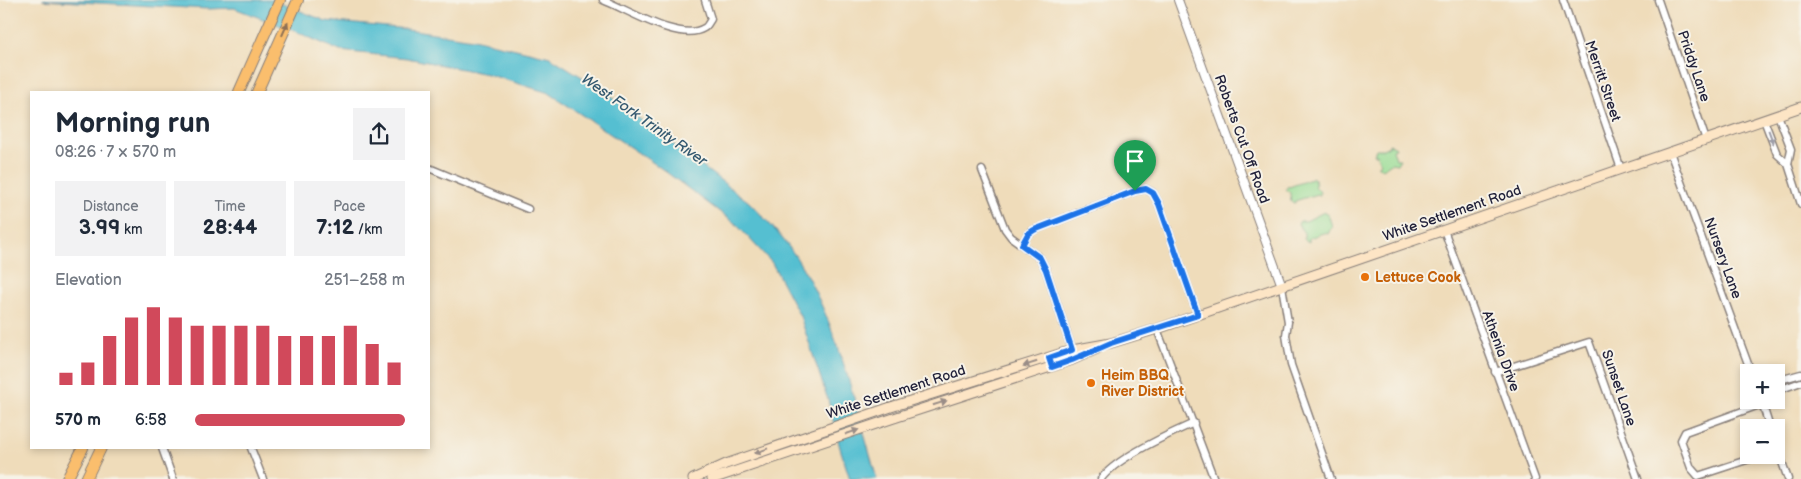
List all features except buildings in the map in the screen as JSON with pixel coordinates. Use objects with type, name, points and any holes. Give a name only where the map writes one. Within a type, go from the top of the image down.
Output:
[{"type":"main road","points":[[240,91],[280,0]]},
{"type":"main road","points":[[257,91],[298,0]]},
{"type":"main road","name":"White Settlement Road","points":[[693,479],[726,464],[891,407],[1050,362],[1072,360],[1111,343],[1198,315],[1801,107]]},
{"type":"main road","name":"White Settlement Road","points":[[712,479],[894,418],[1050,362],[1072,350],[1111,343]]},
{"type":"main road","points":[[67,479],[82,449]]},
{"type":"main road","points":[[86,479],[101,449]]},
{"type":"street","points":[[603,0],[668,30],[696,32],[705,28],[711,19],[705,0]]},
{"type":"street","name":"Roberts Cut Off Road","points":[[1178,0],[1282,286]]},
{"type":"street","name":"Merritt Street","points":[[1563,0],[1620,170]]},
{"type":"street","name":"Priddy Lane","points":[[1658,0],[1706,140]]},
{"type":"street","points":[[1778,115],[1791,149],[1788,164],[1801,204]]},
{"type":"street","points":[[1764,120],[1777,154],[1788,164]]},
{"type":"street","name":"Nursery Lane","points":[[1670,152],[1748,364]]},
{"type":"street","points":[[430,168],[528,209]]},
{"type":"street","points":[[982,170],[1005,229],[1011,237],[1040,258],[1046,270],[1072,350]]},
{"type":"street","points":[[1022,245],[1028,234],[1034,230],[1135,191],[1146,189],[1153,193],[1159,204],[1198,315]]},
{"type":"street","name":"Athenia Drive","points":[[1444,230],[1535,479]]},
{"type":"street","points":[[1282,286],[1288,322],[1286,335],[1291,366],[1331,479]]},
{"type":"street","points":[[1157,329],[1214,479]]},
{"type":"street","name":"Sunset Lane","points":[[1495,372],[1589,342],[1638,479]]},
{"type":"street","points":[[1785,378],[1801,374]]},
{"type":"street","points":[[1785,388],[1801,382]]},
{"type":"street","points":[[1740,462],[1698,476],[1691,468],[1681,440],[1685,432],[1743,409]]},
{"type":"street","points":[[1101,479],[1122,461],[1139,450],[1194,424]]},
{"type":"street","points":[[162,449],[173,479]]},
{"type":"street","points":[[251,449],[263,479]]},
{"type":"street","points":[[1783,464],[1788,479]]},
{"type":"green space","points":[[1389,144],[1395,146],[1396,148],[1393,149],[1396,159],[1400,159],[1397,164],[1391,163],[1383,169],[1378,167],[1380,164],[1377,154],[1374,154],[1376,149],[1383,149],[1389,146]]},
{"type":"green space","points":[[1312,177],[1316,180],[1314,180],[1316,184],[1314,185],[1320,192],[1318,196],[1317,194],[1295,201],[1295,203],[1291,202],[1290,193],[1286,189],[1288,186],[1311,179]]},
{"type":"green space","points":[[1324,212],[1328,214],[1332,226],[1328,234],[1323,233],[1309,238],[1309,242],[1304,239],[1304,233],[1298,224],[1300,221],[1306,221]]},
{"type":"water","points":[[42,0],[272,0],[326,21],[407,29],[473,39],[550,57],[595,85],[749,202],[785,242],[811,282],[834,337],[853,394],[877,479],[850,479],[828,400],[800,316],[772,263],[736,224],[658,166],[549,93],[487,74],[407,58],[340,51],[234,8],[208,9]]},
{"type":"place","name":"Lettuce Cook","points":[[1365,277]]},
{"type":"place","name":"Heim BBQ River District","points":[[1091,383]]},
{"type":"route","points":[[1146,189],[1153,193],[1159,204],[1198,315],[1111,343],[1052,367],[1049,358],[1072,350],[1046,270],[1040,258],[1022,245],[1028,234],[1034,230],[1135,191],[1146,189]]},
{"type":"water label","name":"West Fork Trinity River","points":[[644,120]]}]
